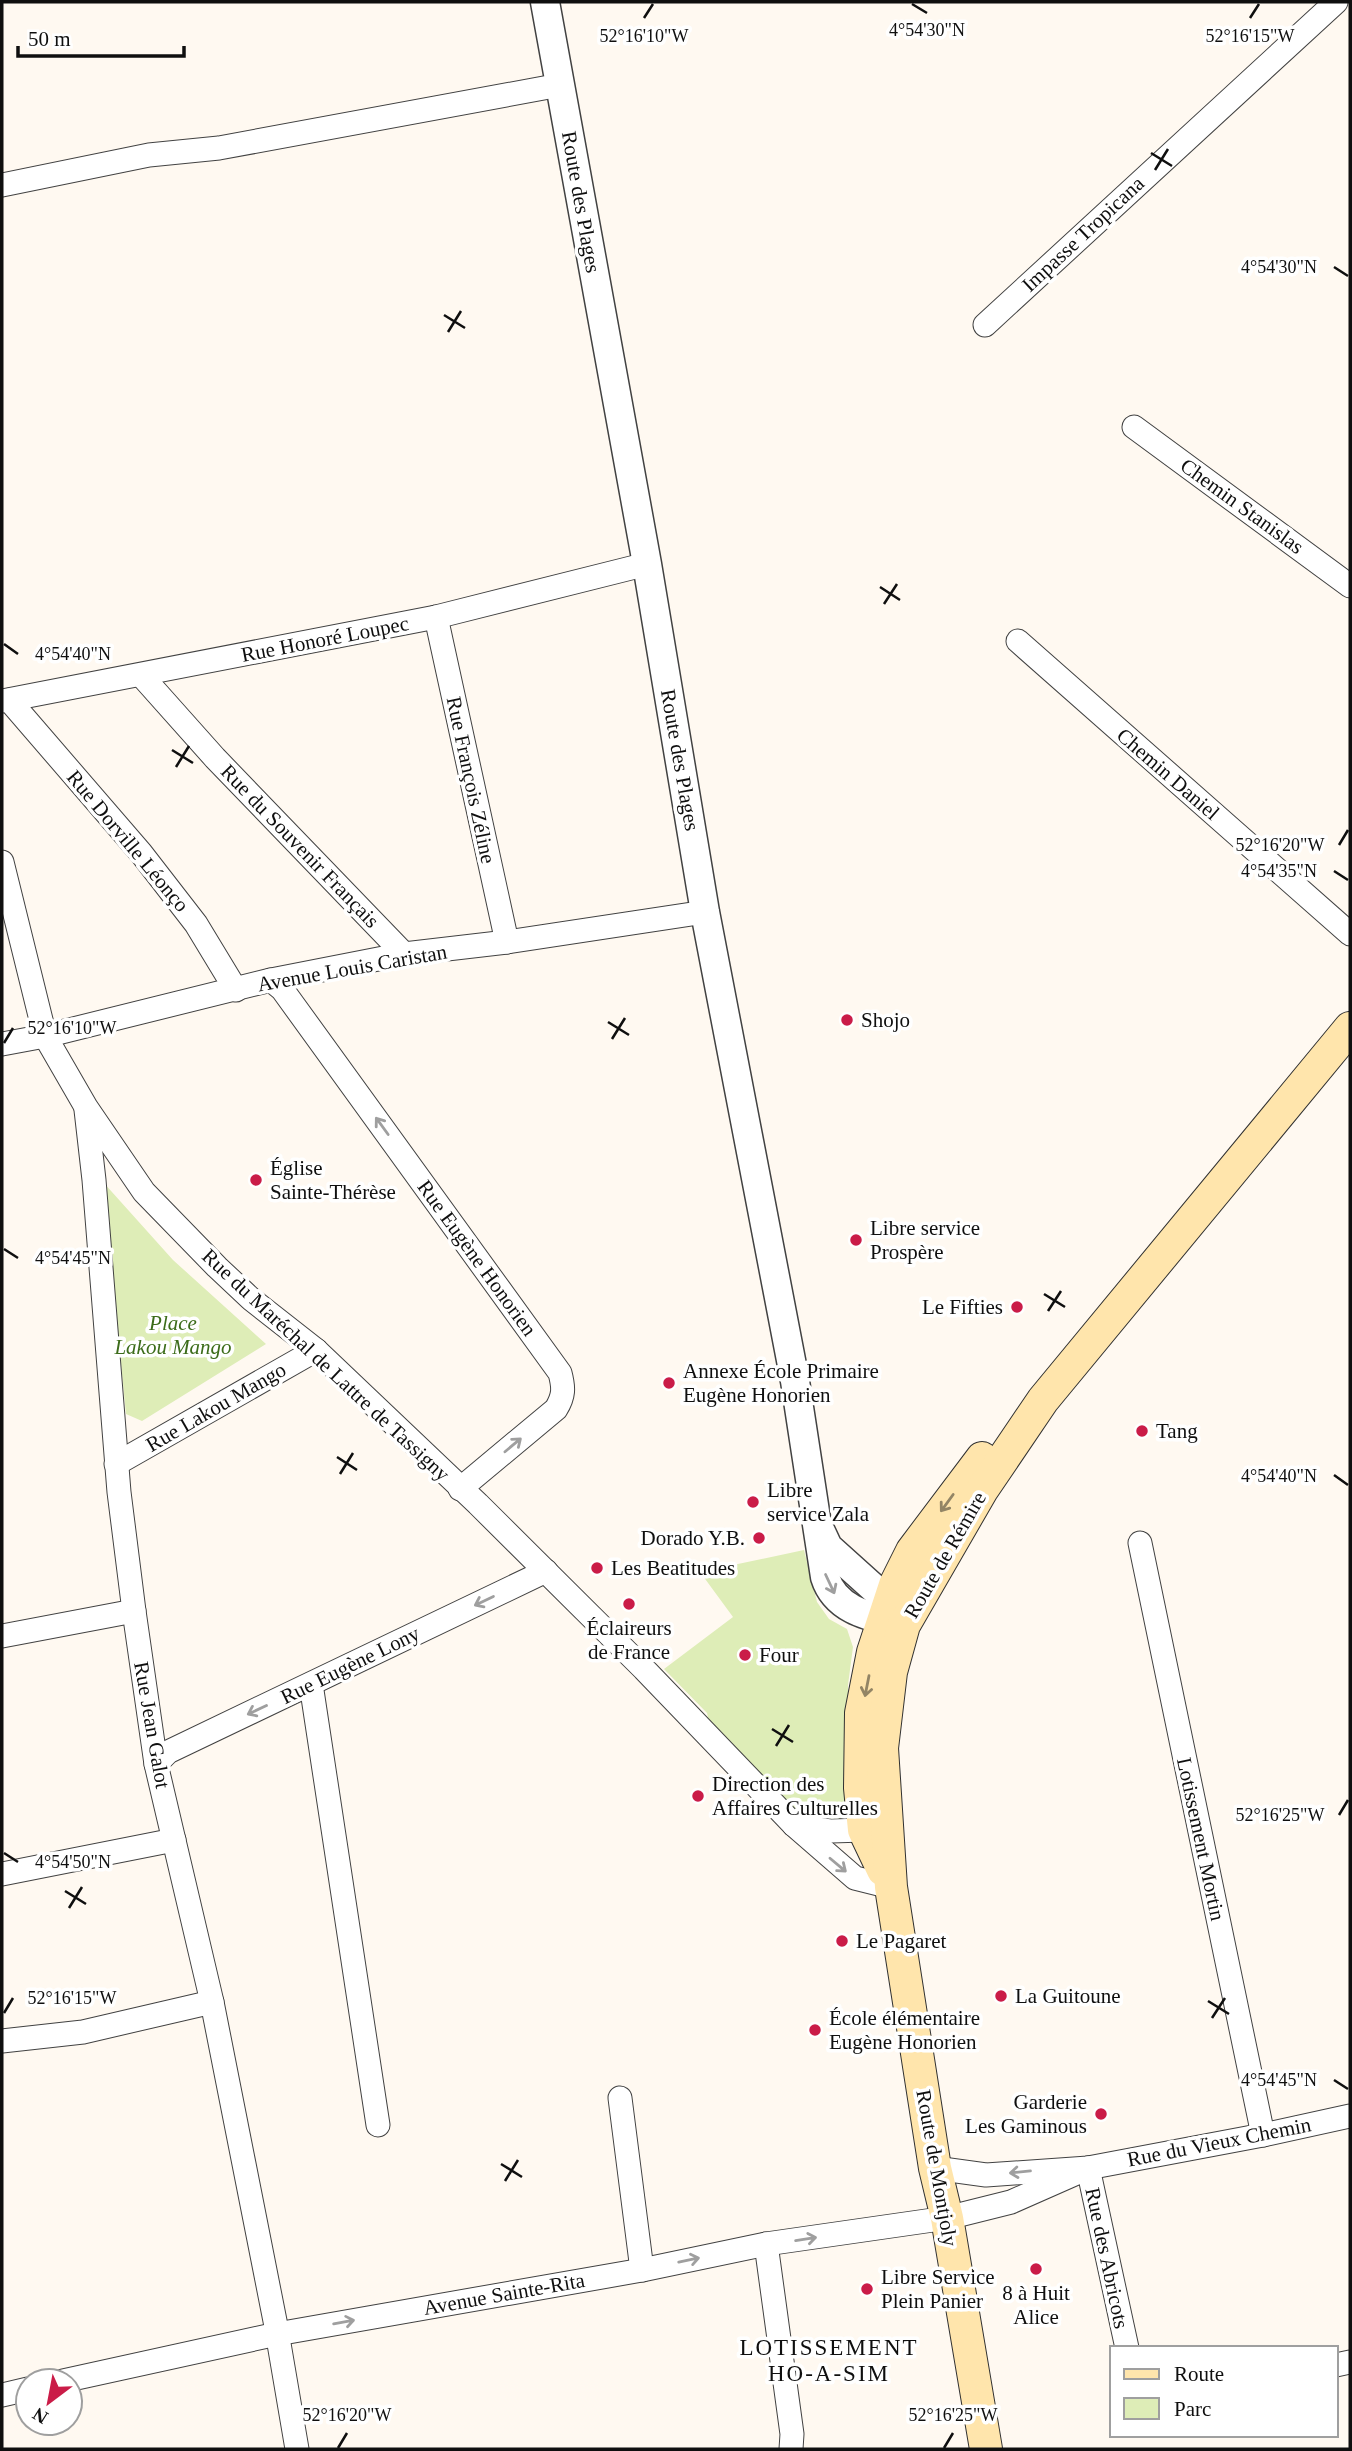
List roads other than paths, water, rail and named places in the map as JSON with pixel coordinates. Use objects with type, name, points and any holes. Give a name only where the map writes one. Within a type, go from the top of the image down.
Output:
[{"type":"main road","name":"Route de Rémire","points":[[891,1887],[864,1830],[860,1788],[861,1713],[873,1652],[1043,1400],[1350,1028]]},
{"type":"main road","name":"Route de Rémire","points":[[891,1887],[881,1748],[891,1672],[895,1585],[912,1551],[1003,1432],[1043,1400]]},
{"type":"main road","name":"Route de Montjoly","points":[[891,1887],[935,2168],[947,2218],[986,2449]]},
{"type":"street","name":"Route des Plages","points":[[545,2],[646,564],[705,912],[794,1381],[815,1518],[830,1590],[845,1605],[863,1615],[895,1622]]},
{"type":"street","name":"Impasse Tropicana","points":[[985,325],[1336,2]]},
{"type":"street","points":[[2,186],[149,155],[219,148],[560,85]]},
{"type":"street","name":"Chemin Stanislas","points":[[1134,427],[1350,586]]},
{"type":"street","name":"Rue Honoré Loupec","points":[[5,701],[436,617],[646,564]]},
{"type":"street","name":"Rue François Zéline","points":[[436,617],[507,942]]},
{"type":"street","name":"Chemin Daniel","points":[[1018,642],[1350,934]]},
{"type":"street","name":"Rue du Souvenir Français","points":[[141,675],[215,758],[404,954]]},
{"type":"street","name":"Rue Dorville Léonço","points":[[5,701],[141,853],[196,923],[236,990]]},
{"type":"street","name":"Rue du Maréchal de Lattre de Tassigny","points":[[2,862],[45,1036],[86,1107],[152,1200],[251,1299],[316,1350],[546,1571],[714,1740],[794,1825],[839,1867],[855,1878],[891,1887]]},
{"type":"street","name":"Avenue Louis Caristan","points":[[2,1044],[45,1036],[271,980],[404,954],[507,942],[705,912]]},
{"type":"street","name":"Rue Eugène Honorien","points":[[271,980],[290,1000],[560,1373],[564,1388],[562,1400],[556,1409],[460,1489]]},
{"type":"street","name":"Rue Jean Galot","points":[[86,1107],[116,1464],[156,1763],[212,2002],[297,2449]]},
{"type":"street","name":"Rue Lakou Mango","points":[[116,1464],[316,1350]]},
{"type":"street","name":"Route des Plages","points":[[815,1518],[828,1547],[878,1592],[895,1622]]},
{"type":"street","name":"Lotissement Mortin","points":[[1140,1543],[1263,2135]]},
{"type":"street","points":[[852,1571],[871,1574],[887,1572],[912,1551]]},
{"type":"street","name":"Rue Eugène Lony","points":[[156,1763],[168,1752],[546,1571]]},
{"type":"street","points":[[2,1636],[134,1611]]},
{"type":"street","points":[[311,1684],[378,2125]]},
{"type":"street","points":[[794,1825],[831,1831],[864,1830],[889,1856]]},
{"type":"street","points":[[2,1874],[174,1840]]},
{"type":"street","points":[[2,2041],[83,2032],[212,2002]]},
{"type":"street","points":[[620,2098],[642,2270]]},
{"type":"street","name":"Rue du Vieux Chemin","points":[[935,2168],[986,2175],[1088,2168],[1350,2116]]},
{"type":"street","name":"Rue du Vieux Chemin","points":[[947,2218],[1011,2203],[1088,2168]]},
{"type":"street","name":"Rue des Abricots","points":[[1088,2168],[1127,2346]]},
{"type":"street","name":"Avenue Sainte-Rita","points":[[84,2376],[277,2334],[642,2270],[766,2244],[947,2218]]},
{"type":"street","points":[[766,2244],[792,2434],[791,2449]]},
{"type":"place","name":"Shojo","points":[[847,1020]]},
{"type":"place","name":"Église Sainte-Thérèse","points":[[256,1180]]},
{"type":"place","name":"Libre service Prospère","points":[[856,1240]]},
{"type":"place","name":"Le Fifties","points":[[1017,1307]]},
{"type":"place","name":"Annexe École Primaire Eugène Honorien","points":[[669,1383]]},
{"type":"place","name":"Tang","points":[[1142,1431]]},
{"type":"place","name":"Libre service Zala","points":[[753,1502]]},
{"type":"place","name":"Dorado Y.B.","points":[[759,1538]]},
{"type":"place","name":"Les Beatitudes","points":[[597,1568]]},
{"type":"place","name":"Éclaireurs de France","points":[[629,1604]]},
{"type":"place","name":"Four","points":[[745,1655]]},
{"type":"place","name":"Direction des Affaires Culturelles","points":[[698,1796]]},
{"type":"place","name":"Le Pagaret","points":[[842,1941]]},
{"type":"place","name":"La Guitoune","points":[[1001,1996]]},
{"type":"place","name":"École élémentaire Eugène Honorien","points":[[815,2030]]},
{"type":"place","name":"Garderie Les Gaminous","points":[[1101,2114]]},
{"type":"place","name":"8 à Huit Alice","points":[[1036,2269]]},
{"type":"place","name":"Libre Service Plein Panier","points":[[867,2289]]},
{"type":"district","name":"LOTISSEMENT HO-A-SIM","points":[[829,2360]]},
{"type":"park label","name":"Place Lakou Mango","points":[[173,1335]]}]
